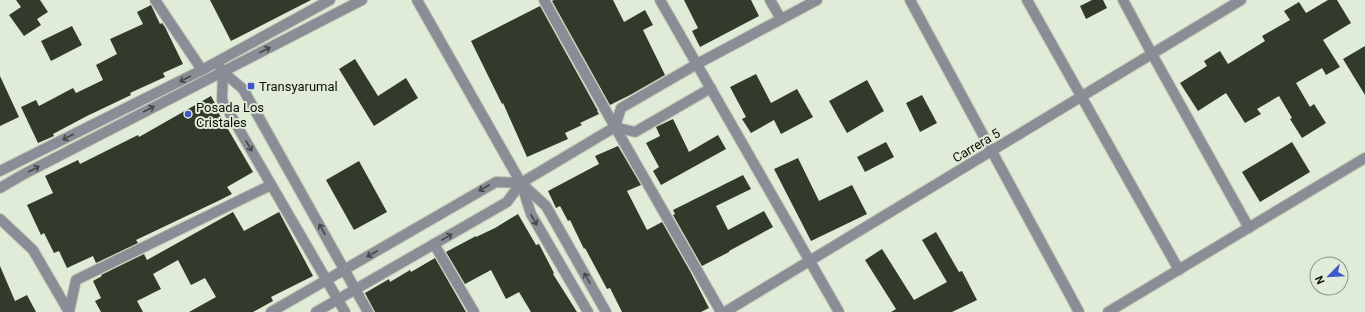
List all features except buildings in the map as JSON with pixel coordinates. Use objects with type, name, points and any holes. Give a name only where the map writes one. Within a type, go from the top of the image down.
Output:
[{"type":"street","points":[[155,0],[202,70]]},
{"type":"street","points":[[0,171],[202,70],[330,0]]},
{"type":"street","points":[[0,188],[24,174],[362,0]]},
{"type":"street","points":[[417,0],[521,183],[531,214],[588,312]]},
{"type":"street","points":[[544,0],[614,128],[721,312]]},
{"type":"street","points":[[660,0],[839,312]]},
{"type":"street","points":[[770,0],[781,19]]},
{"type":"street","points":[[316,312],[507,202],[521,183],[614,128],[621,108],[697,64],[817,0]]},
{"type":"street","points":[[910,0],[1078,312]]},
{"type":"street","points":[[1027,0],[1179,270]]},
{"type":"street","points":[[1124,0],[1152,54],[1249,228]]},
{"type":"street","name":"Carrera 5","points":[[725,312],[1082,97],[1235,2]]},
{"type":"street","points":[[217,62],[223,72],[243,89],[368,312]]},
{"type":"street","points":[[223,72],[222,100],[345,312]]},
{"type":"street","points":[[614,128],[635,132],[711,88]]},
{"type":"street","points":[[1108,312],[1365,158]]},
{"type":"street","points":[[271,312],[496,182],[521,183],[546,206],[606,312]]},
{"type":"street","points":[[69,312],[76,280],[271,185]]},
{"type":"street","points":[[0,219],[33,250],[69,312]]},
{"type":"street","points":[[434,244],[474,312]]},
{"type":"place","name":"Transyarumal","points":[[251,86]]},
{"type":"place","name":"Posada Los Cristales","points":[[188,114]]}]
